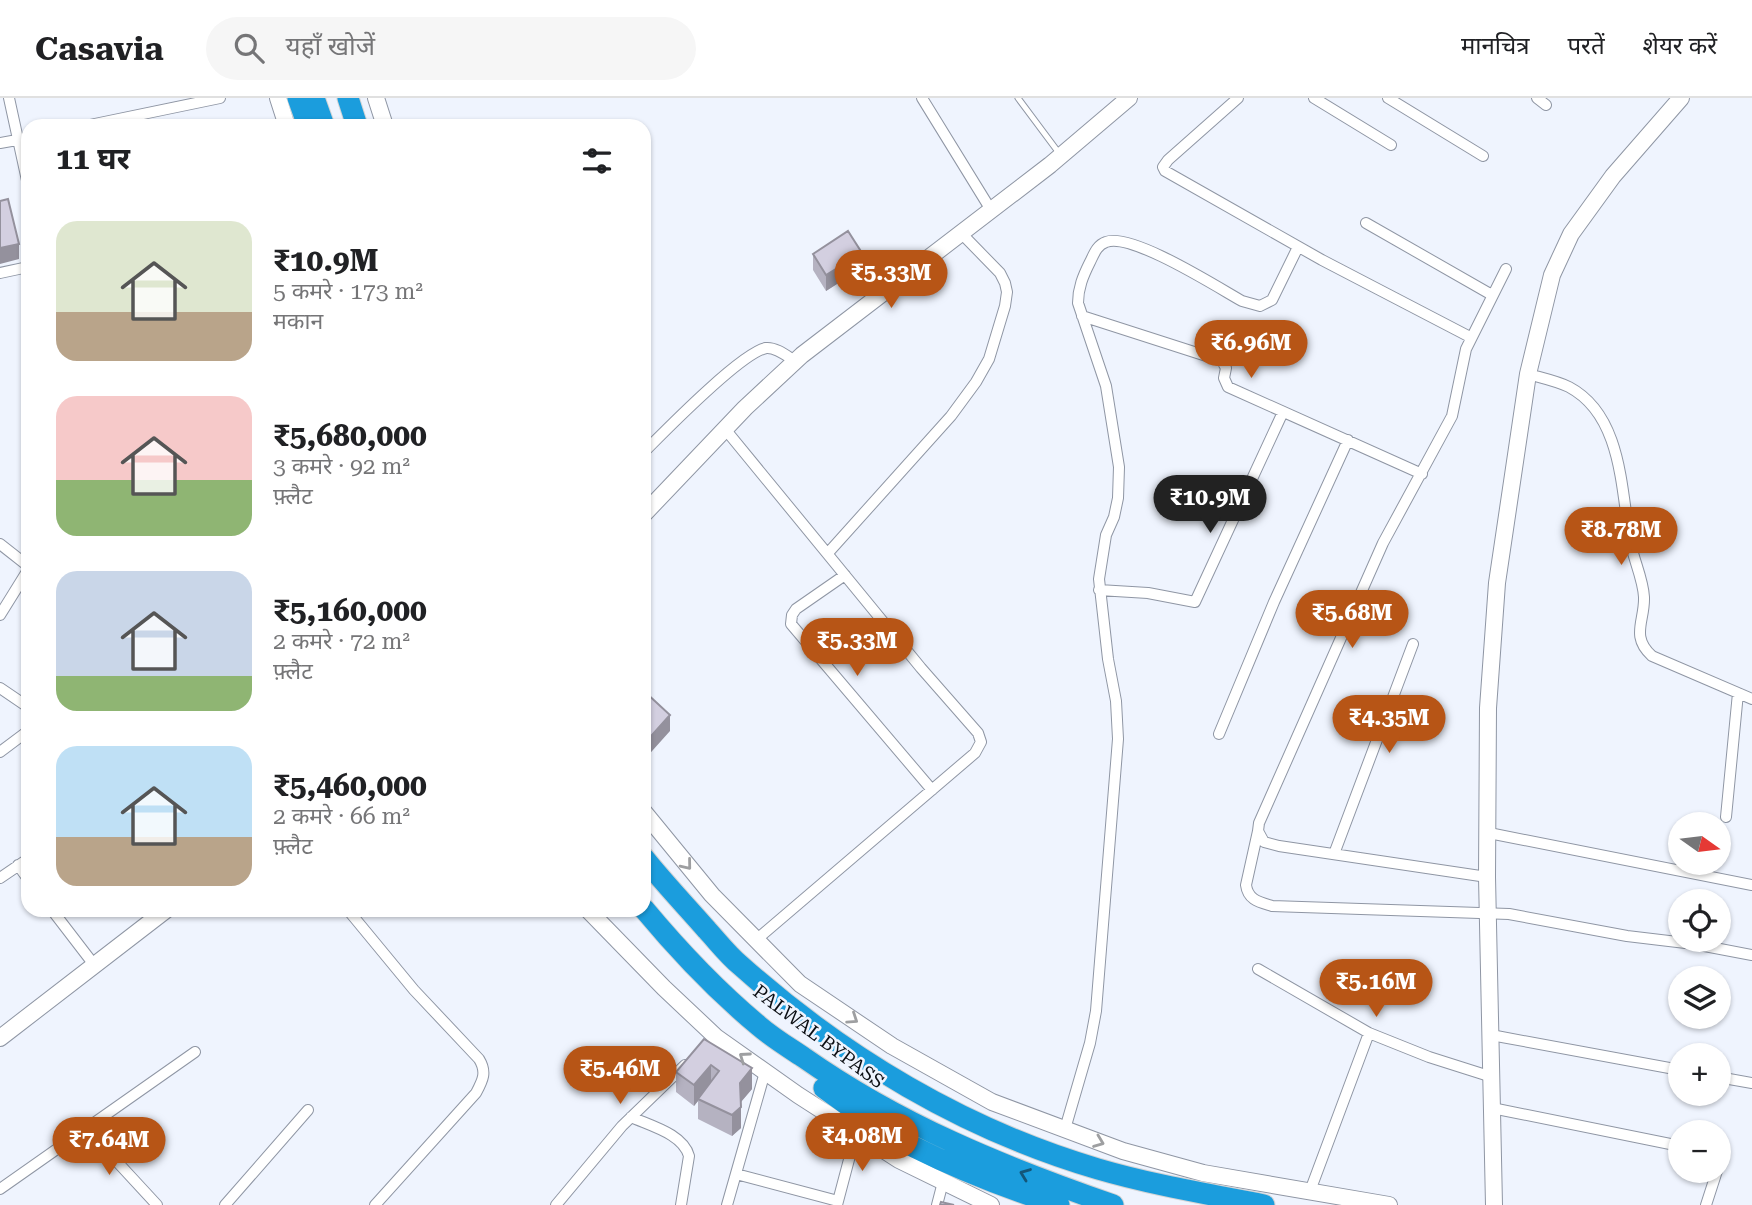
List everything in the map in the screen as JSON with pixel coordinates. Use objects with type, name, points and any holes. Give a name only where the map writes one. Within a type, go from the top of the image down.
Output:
[{"type":"highway","points":[[298,98],[305,119]]},
{"type":"highway","points":[[314,98],[322,119]]},
{"type":"highway","points":[[335,98],[342,119]]},
{"type":"highway","points":[[348,98],[355,119]]},
{"type":"highway","points":[[651,866],[738,964],[835,1041],[923,1096],[1024,1143],[1095,1168],[1152,1184],[1264,1205]]},
{"type":"highway","name":"PALWAL BYPASS","points":[[651,880],[731,969],[863,1074],[934,1114],[1055,1165],[1136,1192],[1188,1205]]},
{"type":"highway","points":[[638,917],[747,1030],[863,1117],[912,1146],[961,1169],[1059,1205]]},
{"type":"highway","name":"PALWAL BYPASS","points":[[651,917],[677,948],[760,1027],[846,1087],[929,1133],[1023,1174],[1113,1205]]},
{"type":"street","points":[[9,98],[21,134]]},
{"type":"street","points":[[119,119],[220,98]]},
{"type":"street","points":[[278,98],[285,119]]},
{"type":"street","points":[[376,98],[383,119]]},
{"type":"street","points":[[922,98],[991,210]]},
{"type":"street","points":[[651,507],[795,361],[1061,156],[1129,98]]},
{"type":"street","points":[[1238,98],[1168,160],[1163,167],[1168,174],[1298,247],[1470,337]]},
{"type":"street","points":[[1314,98],[1391,145]]},
{"type":"street","points":[[1388,98],[1483,156]]},
{"type":"street","points":[[1537,98],[1546,106]]},
{"type":"street","points":[[1494,1205],[1487,877],[1488,708],[1497,583],[1528,374],[1552,275],[1571,234],[1613,176],[1681,98]]},
{"type":"street","points":[[0,119],[13,116]]},
{"type":"street","points":[[0,143],[21,139]]},
{"type":"street","points":[[1366,223],[1492,295]]},
{"type":"street","points":[[828,553],[951,416],[989,359],[1005,306],[1006,283],[1000,273],[961,233]]},
{"type":"street","points":[[1065,1129],[1090,1043],[1096,1012],[1118,739],[1116,701],[1100,590],[1102,554],[1118,498],[1119,467],[1106,386],[1078,303],[1078,291],[1097,249],[1104,242],[1114,240],[1144,248],[1242,300],[1259,306],[1272,300],[1298,247]]},
{"type":"street","points":[[0,273],[21,268]]},
{"type":"street","points":[[1506,269],[1470,337],[1452,416],[1363,584],[1259,823],[1246,885],[1250,897],[1272,906],[1489,913],[1529,917],[1627,936],[1694,944],[1752,955]]},
{"type":"street","points":[[1082,316],[1222,361],[1226,368],[1224,378],[1228,387],[1422,474]]},
{"type":"street","points":[[651,445],[703,395],[738,365],[762,349],[774,349],[795,361]]},
{"type":"street","points":[[1528,374],[1577,393],[1604,424],[1612,441],[1644,598],[1640,631],[1641,642],[1646,650],[1652,656],[1752,699]]},
{"type":"street","points":[[1100,590],[1148,593],[1195,602],[1283,412]]},
{"type":"street","points":[[725,429],[981,738],[975,753],[756,940]]},
{"type":"street","points":[[1219,734],[1274,602],[1348,440]]},
{"type":"street","points":[[0,544],[21,562]]},
{"type":"street","points":[[845,575],[796,609],[792,615],[792,624],[932,790]]},
{"type":"street","points":[[0,615],[21,580]]},
{"type":"street","points":[[1335,854],[1413,644]]},
{"type":"street","points":[[0,688],[21,702]]},
{"type":"street","points":[[1726,812],[1738,693]]},
{"type":"street","points":[[0,752],[21,737]]},
{"type":"street","points":[[651,821],[712,895],[800,984],[892,1046],[992,1102],[1123,1151],[1203,1173],[1389,1205]]},
{"type":"street","points":[[1258,831],[1264,842],[1279,846],[1487,877]]},
{"type":"street","points":[[1489,833],[1752,886]]},
{"type":"street","points":[[0,878],[21,863]]},
{"type":"street","points":[[57,917],[94,966]]},
{"type":"street","points":[[0,1038],[157,917]]},
{"type":"street","points":[[354,917],[414,990],[484,1067],[477,1093],[375,1205]]},
{"type":"street","points":[[595,917],[711,1041],[765,1072],[900,1160],[991,1205]]},
{"type":"street","points":[[1258,969],[1369,1033],[1429,1057],[1492,1077]]},
{"type":"street","points":[[1310,1191],[1369,1033]]},
{"type":"street","points":[[1491,1035],[1668,1068]]},
{"type":"street","points":[[0,1189],[195,1052]]},
{"type":"street","points":[[556,1205],[631,1117],[690,1060]]},
{"type":"street","points":[[727,1205],[765,1072]]},
{"type":"street","points":[[1731,1079],[1752,1083]]},
{"type":"street","points":[[1492,1108],[1668,1144]]},
{"type":"street","points":[[225,1205],[308,1110]]},
{"type":"street","points":[[631,1117],[676,1138],[687,1150],[690,1156],[681,1205]]},
{"type":"street","points":[[85,1127],[157,1205]]},
{"type":"street","points":[[736,1174],[837,1203],[856,1133]]},
{"type":"street","points":[[937,1205],[943,1182]]},
{"type":"street","points":[[1706,1205],[1713,1183]]},
{"type":"lane","points":[[1018,98],[1061,156]]},
{"type":"building","points":[[8,199],[19,244],[0,248],[0,201]]},
{"type":"building","points":[[848,231],[862,253],[826,275],[813,254]]},
{"type":"building","points":[[651,697],[670,715],[651,736]]},
{"type":"building","points":[[704,1039],[752,1068],[740,1083],[741,1107],[732,1115],[698,1099],[719,1071],[711,1065],[694,1085],[676,1072]]}]
